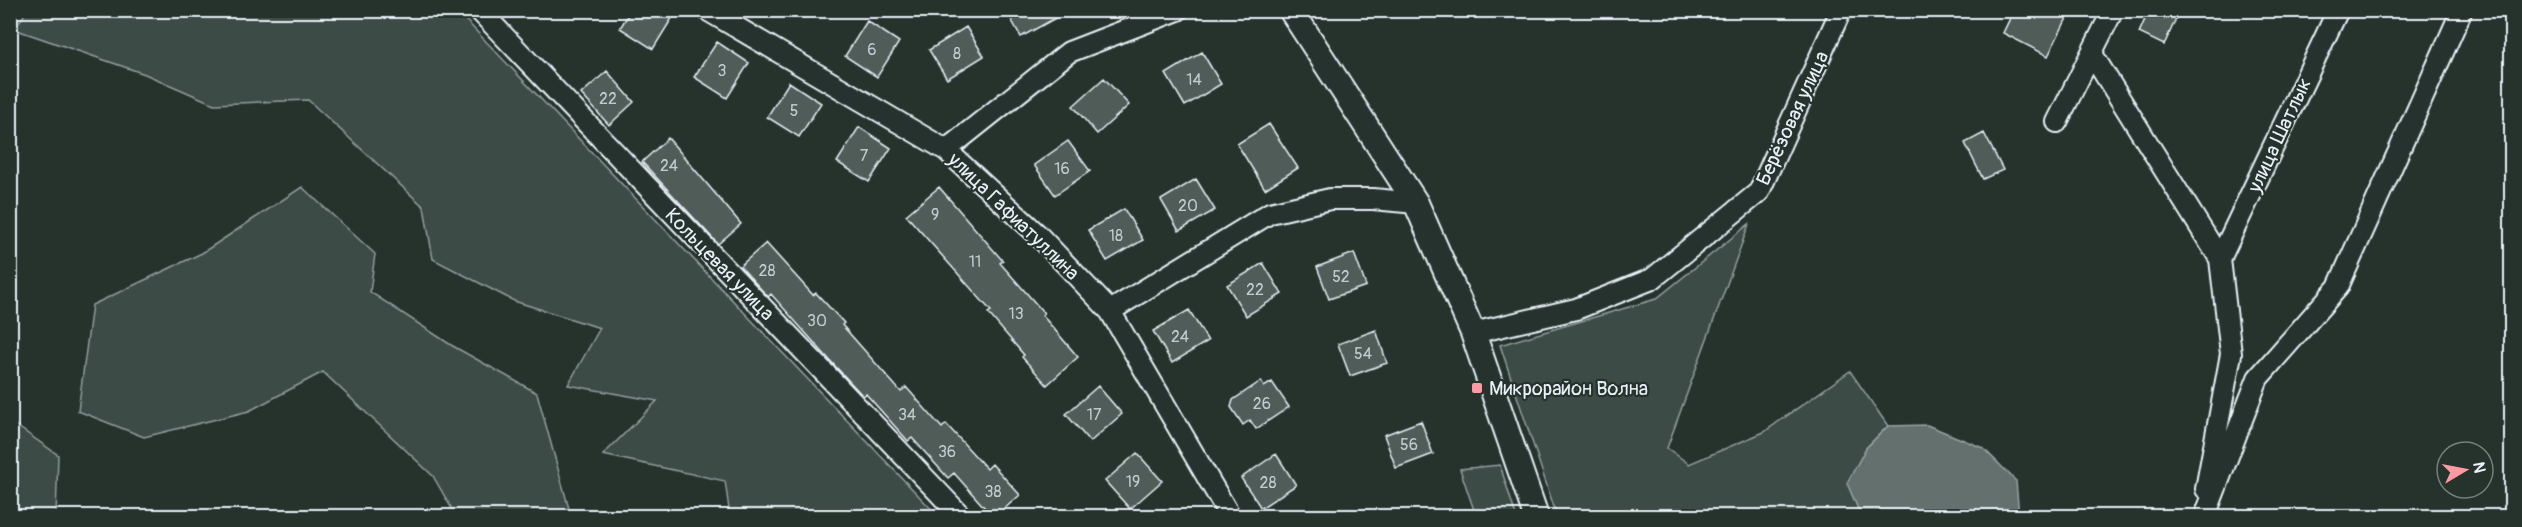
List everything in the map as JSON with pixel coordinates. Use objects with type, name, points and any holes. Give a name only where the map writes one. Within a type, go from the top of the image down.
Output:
[{"type":"street","name":"Кольцевая улица","points":[[479,10],[961,516]]},
{"type":"street","name":"улица Гафиатуллина","points":[[707,10],[946,150],[1036,233],[1110,311],[1230,516]]},
{"type":"street","points":[[946,150],[1069,52],[1178,10]]},
{"type":"street","points":[[1291,10],[1416,203],[1473,333],[1536,516]]},
{"type":"street","name":"Берёзовая улица","points":[[1473,333],[1576,309],[1652,279],[1759,192],[1841,10]]},
{"type":"street","points":[[2057,122],[2113,10]]},
{"type":"street","name":"улица Шатлык","points":[[2220,259],[2338,10]]},
{"type":"street","points":[[2203,516],[2258,378],[2338,287],[2462,10]]},
{"type":"street","points":[[2092,54],[2220,259],[2231,354],[2203,516]]},
{"type":"street","points":[[1110,311],[1270,213],[1330,200],[1373,199],[1416,203]]},
{"type":"shaded area","points":[[27,11],[457,11],[938,516],[730,516],[725,481],[603,455],[657,401],[568,385],[600,328],[514,301],[433,259],[424,207],[308,100],[214,104],[145,74],[14,29]]},
{"type":"shaded area","points":[[302,187],[375,254],[370,292],[451,345],[537,393],[571,516],[456,516],[433,476],[323,372],[249,411],[144,437],[78,411],[92,305],[202,253]]},
{"type":"shaded area","points":[[1749,224],[1667,448],[1689,464],[1764,432],[1850,371],[1888,426],[1866,448],[1848,483],[1861,516],[1557,516],[1500,345],[1656,299]]},
{"type":"shaded area","points":[[11,422],[58,455],[56,516],[11,516]]},
{"type":"shaded area","points":[[1927,425],[1983,448],[2016,481],[2019,516],[1861,516],[1847,483],[1866,448],[1888,426]]},
{"type":"shaded area","points":[[1500,465],[1516,516],[1476,516],[1460,469]]},
{"type":"building","points":[[631,10],[677,10],[653,49],[620,28]]},
{"type":"building","points":[[1006,10],[1070,10],[1021,37]]},
{"type":"building","points":[[2014,10],[2071,10],[2048,56],[2003,33]]},
{"type":"building","points":[[2149,10],[2180,10],[2164,45],[2139,33]]},
{"type":"building","points":[[867,21],[899,42],[877,77],[845,56]]},
{"type":"building","points":[[966,27],[984,56],[947,79],[929,50]]},
{"type":"building","points":[[717,42],[749,63],[727,98],[694,77]]},
{"type":"building","points":[[1202,52],[1221,84],[1185,106],[1166,74]]},
{"type":"building","points":[[607,71],[634,102],[609,125],[581,94]]},
{"type":"building","points":[[1104,78],[1129,105],[1097,134],[1073,106]]},
{"type":"building","points":[[789,82],[821,103],[799,137],[767,117]]},
{"type":"building","points":[[1269,124],[1298,168],[1265,189],[1237,144]]},
{"type":"building","points":[[859,127],[891,148],[869,182],[837,162]]},
{"type":"building","points":[[1984,133],[2003,170],[1983,179],[1965,143]]},
{"type":"building","points":[[668,138],[741,224],[718,244],[642,162]]},
{"type":"building","points":[[1068,141],[1090,171],[1055,195],[1034,165]]},
{"type":"building","points":[[1196,179],[1215,210],[1179,231],[1161,200]]},
{"type":"building","points":[[939,187],[1003,261],[1000,263],[1044,313],[1042,315],[1078,357],[1047,385],[988,313],[991,311],[906,215]]},
{"type":"building","points":[[1124,209],[1143,240],[1107,261],[1088,230]]},
{"type":"building","points":[[766,243],[813,295],[816,293],[844,323],[842,325],[901,392],[906,387],[942,428],[946,424],[987,469],[992,464],[1020,495],[996,516],[992,516],[954,473],[948,478],[912,438],[908,441],[866,394],[863,396],[835,366],[771,294],[768,297],[740,266]]},
{"type":"building","points":[[1354,253],[1366,286],[1329,299],[1317,267]]},
{"type":"building","points":[[1263,263],[1282,294],[1246,316],[1227,285]]},
{"type":"building","points":[[1189,310],[1208,341],[1172,363],[1153,331]]},
{"type":"building","points":[[1376,330],[1387,363],[1350,376],[1338,344]]},
{"type":"building","points":[[1261,381],[1264,387],[1272,382],[1289,407],[1256,429],[1250,420],[1243,425],[1231,407],[1233,400]]},
{"type":"building","points":[[1098,386],[1122,414],[1090,442],[1066,414]]},
{"type":"building","points":[[1421,421],[1433,454],[1396,468],[1384,435]]},
{"type":"building","points":[[1137,453],[1162,481],[1130,509],[1105,481]]},
{"type":"building","points":[[1276,454],[1296,485],[1261,508],[1241,478]]},
{"type":"place","name":"Микрорайон Волна","points":[[1477,388]]}]
